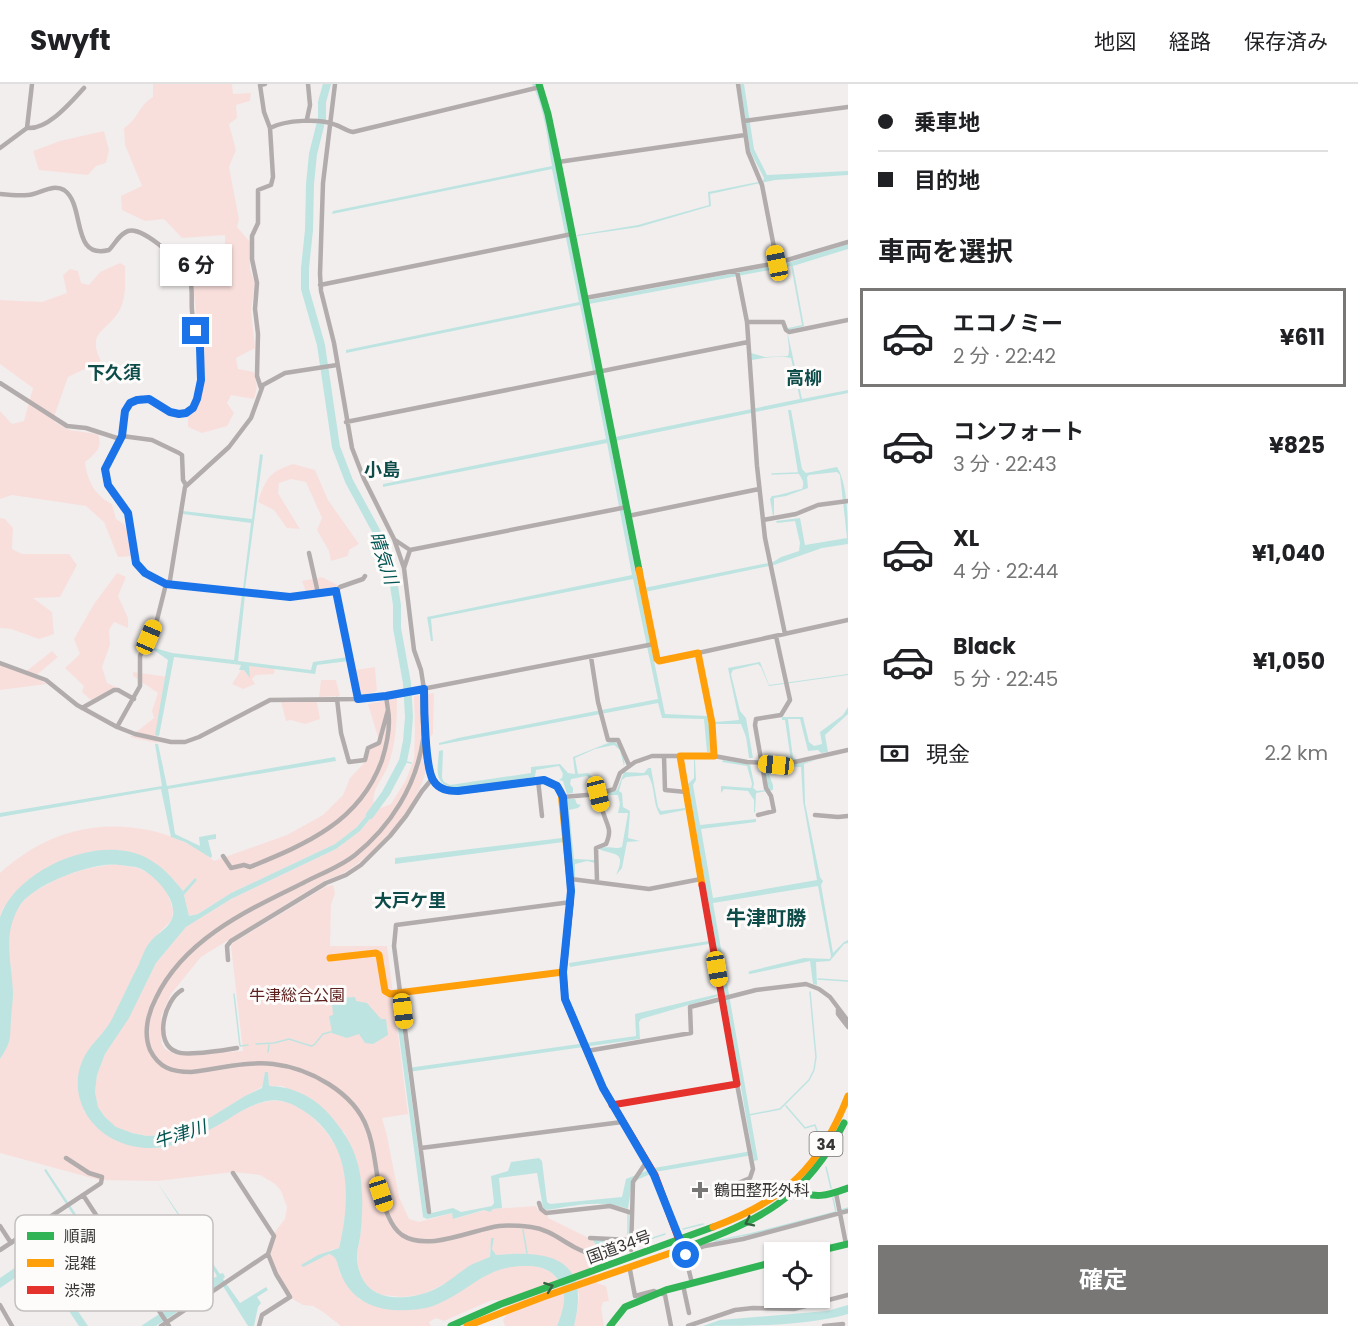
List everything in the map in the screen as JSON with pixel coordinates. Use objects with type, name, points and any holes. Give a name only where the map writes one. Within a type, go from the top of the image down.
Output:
[{"type":"main road","points":[[537,87],[558,162],[569,235],[585,298],[643,590],[650,645],[659,661],[698,653],[712,723],[714,756],[680,756],[712,942],[724,996],[737,1084],[612,1105]]},
{"type":"main road","points":[[424,689],[425,730],[432,779],[440,787],[452,791],[538,780],[551,782],[557,786],[563,797],[571,879],[571,902],[563,972],[565,999],[612,1105],[653,1171],[683,1250]]},
{"type":"main road","points":[[330,958],[376,953],[379,955],[384,991],[390,994],[563,972]]},
{"type":"main road","name":"34","points":[[795,1187],[837,1126],[848,1096]]},
{"type":"main road","name":"34","points":[[795,1187],[811,1175],[830,1150],[848,1113]]},
{"type":"main road","points":[[795,1187],[804,1195],[812,1197],[836,1193],[848,1188]]},
{"type":"main road","name":"国道34号","points":[[467,1326],[502,1308],[598,1269],[750,1213],[795,1187]]},
{"type":"main road","name":"国道34号","points":[[450,1326],[683,1250],[757,1219],[795,1187]]},
{"type":"main road","points":[[830,1248],[847,1244]]},
{"type":"main road","points":[[610,1326],[625,1307],[660,1293],[764,1265]]},
{"type":"street","points":[[27,128],[32,84]]},
{"type":"street","points":[[117,727],[142,681],[140,656],[157,620],[166,584],[170,580],[186,485],[229,447],[251,418],[261,388],[257,376],[258,334],[255,309],[257,283],[252,259],[252,236],[258,222],[258,190],[273,182],[270,128],[264,112],[260,85],[265,84]]},
{"type":"street","points":[[307,119],[310,105],[308,84]]},
{"type":"street","points":[[335,84],[323,183],[320,285],[356,463],[394,539],[404,568],[414,650],[424,689]]},
{"type":"street","points":[[738,84],[748,152],[761,183],[777,263]]},
{"type":"street","points":[[270,128],[307,119],[331,123],[353,132],[537,87]]},
{"type":"street","points":[[0,148],[27,128],[35,128],[46,122],[84,88]]},
{"type":"street","points":[[744,121],[848,107]]},
{"type":"street","points":[[558,162],[745,135]]},
{"type":"street","points":[[0,194],[29,195],[51,188],[61,188],[70,196],[83,239],[91,250],[109,250],[123,234],[140,231],[179,264],[189,277],[201,363],[201,380],[195,404],[190,411],[179,414],[170,412],[149,399],[130,403],[125,411],[121,438],[105,469],[108,485],[128,513],[136,563],[145,573],[166,584],[290,597],[336,591],[365,576]]},
{"type":"street","points":[[320,285],[569,235]]},
{"type":"street","points":[[585,298],[777,263],[848,242]]},
{"type":"street","points":[[737,271],[747,322],[763,520],[784,634]]},
{"type":"street","points":[[747,322],[783,322],[788,332],[848,320]]},
{"type":"street","points":[[346,422],[748,342]]},
{"type":"street","points":[[261,388],[285,374],[337,365]]},
{"type":"street","points":[[0,383],[67,426],[86,428],[121,438],[152,440],[179,453],[182,455],[183,480],[186,485]]},
{"type":"street","points":[[628,516],[759,489]]},
{"type":"street","points":[[763,520],[796,514],[818,505],[845,502]]},
{"type":"street","points":[[394,539],[410,550],[627,507]]},
{"type":"street","points":[[404,568],[410,550]]},
{"type":"street","points":[[309,553],[318,593]]},
{"type":"street","points":[[336,591],[358,699]]},
{"type":"street","points":[[698,653],[848,620]]},
{"type":"street","points":[[758,815],[774,811],[761,763],[756,719],[781,715],[790,700],[776,636]]},
{"type":"street","points":[[0,663],[46,680],[82,708],[117,727],[152,739],[185,742],[270,700],[358,699],[386,696],[650,645]]},
{"type":"street","points":[[591,657],[598,702],[608,740],[618,741],[626,754],[629,765]]},
{"type":"street","points":[[82,708],[114,690],[134,699]]},
{"type":"street","points":[[223,856],[231,868],[250,867],[305,843],[344,817],[366,791],[379,767],[387,738],[386,696]]},
{"type":"street","points":[[337,699],[341,733],[350,762],[365,760],[368,748],[379,743],[388,710]]},
{"type":"street","points":[[425,730],[420,759],[412,782],[391,817],[355,855],[255,908],[186,954],[161,987],[152,1005],[147,1033],[149,1047],[154,1058],[168,1070],[191,1072],[272,1064],[306,1073],[340,1093],[353,1106],[368,1128],[377,1177],[388,1217],[396,1230],[410,1239],[441,1240],[502,1226],[534,1227],[600,1258],[608,1266]]},
{"type":"street","points":[[714,756],[786,764],[848,750]]},
{"type":"street","points":[[664,756],[665,790],[686,792]]},
{"type":"street","points":[[563,797],[598,794],[614,789],[620,773],[643,758],[680,756]]},
{"type":"street","points":[[228,960],[227,946],[231,941],[326,883],[346,875],[367,860],[390,836],[432,779]]},
{"type":"street","points":[[538,780],[542,816]]},
{"type":"street","points":[[597,881],[596,848],[606,844],[610,836],[609,822],[604,816],[598,794]]},
{"type":"street","points":[[815,815],[848,816]]},
{"type":"street","points":[[571,879],[648,889],[701,879]]},
{"type":"street","points":[[429,1212],[394,946],[396,925],[571,902]]},
{"type":"street","points":[[587,1051],[691,1033],[690,1007],[724,996],[806,984],[830,997],[848,1021]]},
{"type":"street","points":[[182,990],[174,994],[164,1017],[164,1042],[167,1046],[178,1053],[237,1048]]},
{"type":"street","points":[[838,1008],[838,1014],[848,1027]]},
{"type":"street","points":[[736,1184],[750,1178],[753,1169],[737,1084]]},
{"type":"street","points":[[421,1148],[622,1122]]},
{"type":"street","points":[[54,1215],[101,1183],[102,1177],[89,1173],[66,1158]]},
{"type":"street","points":[[631,1250],[633,1182],[636,1174],[647,1161]]},
{"type":"street","points":[[213,1291],[268,1254],[274,1236],[233,1173]]},
{"type":"street","points":[[836,1193],[847,1244]]},
{"type":"street","points":[[83,1195],[96,1215]]},
{"type":"street","points":[[539,1203],[541,1209],[546,1213],[610,1206],[632,1213]]},
{"type":"street","points":[[692,1283],[683,1250],[735,1241],[848,1211]]},
{"type":"street","points":[[0,1226],[11,1243]]},
{"type":"street","points":[[590,1238],[631,1240]]},
{"type":"street","points":[[0,1250],[15,1240]]},
{"type":"street","points":[[259,1326],[262,1315],[290,1297],[276,1274],[268,1254]]},
{"type":"street","points":[[630,1270],[635,1296],[654,1292],[664,1295],[671,1326]]},
{"type":"street","points":[[683,1285],[689,1313]]},
{"type":"street","points":[[688,1326],[735,1310],[794,1309],[848,1295]]},
{"type":"street","points":[[0,1305],[12,1326]]},
{"type":"street","points":[[161,1326],[184,1311]]},
{"type":"street","points":[[824,1326],[844,1324]]},
{"type":"green space","points":[[153,84],[232,84],[233,94],[251,93],[250,101],[236,105],[237,118],[229,124],[236,150],[229,167],[239,219],[237,227],[250,242],[250,269],[255,284],[251,310],[255,348],[236,358],[238,369],[254,372],[257,387],[254,399],[231,395],[227,403],[234,413],[227,426],[202,433],[188,427],[188,416],[198,405],[205,352],[196,313],[192,274],[225,263],[225,235],[182,238],[164,219],[145,221],[122,210],[121,196],[142,186],[125,145],[124,128],[153,97]]},
{"type":"green space","points":[[104,131],[109,150],[106,163],[96,166],[88,175],[39,170],[33,151],[60,141]]},
{"type":"green space","points":[[120,263],[125,266],[124,296],[118,313],[97,339],[97,352],[101,361],[68,377],[55,414],[55,422],[69,430],[98,434],[99,447],[85,462],[86,469],[93,487],[101,497],[112,504],[116,519],[125,525],[133,556],[118,557],[104,522],[86,506],[12,495],[0,499],[0,411],[12,424],[24,421],[33,388],[0,364],[0,300],[42,302],[67,293],[63,275],[70,269],[78,271],[81,283],[89,285],[100,272]]},
{"type":"green space","points":[[293,464],[315,470],[328,500],[359,544],[349,550],[348,556],[331,561],[329,551],[317,530],[322,518],[306,482],[291,479],[279,483],[278,493],[300,529],[287,528],[274,510],[258,502],[263,487],[273,473]]},
{"type":"green space","points":[[0,518],[5,519],[13,528],[12,549],[22,554],[69,554],[77,565],[60,597],[33,598],[52,612],[54,634],[39,639],[11,629],[0,628]]},
{"type":"green space","points":[[117,573],[126,577],[118,596],[128,618],[128,628],[114,622],[109,630],[110,645],[102,667],[107,683],[118,688],[91,700],[82,692],[84,686],[65,668],[80,654],[74,639],[94,604]]},
{"type":"green space","points":[[322,577],[339,586],[306,592],[302,581]]},
{"type":"green space","points":[[52,651],[58,657],[34,677],[47,684],[0,690],[0,665],[24,673]]},
{"type":"green space","points":[[245,664],[275,668],[274,674],[256,675],[252,679],[255,684],[243,689],[232,684]]},
{"type":"green space","points":[[375,667],[377,691],[359,696],[355,670]]},
{"type":"green space","points":[[133,672],[168,677],[157,743],[130,737],[154,718],[152,711],[158,693],[133,676]]},
{"type":"green space","points":[[321,680],[336,680],[340,696],[319,697]]},
{"type":"green space","name":"牛津総合公園","points":[[434,693],[433,734],[425,742],[426,770],[422,784],[406,812],[383,840],[359,863],[326,880],[201,957],[171,994],[161,1017],[162,1044],[165,1049],[177,1055],[243,1051],[231,946],[325,887],[333,885],[335,893],[331,905],[330,946],[387,946],[408,1114],[382,1118],[399,1197],[409,1219],[419,1222],[452,1213],[454,1219],[485,1210],[490,1212],[493,1209],[536,1206],[538,1210],[548,1215],[548,1218],[593,1240],[596,1244],[613,1250],[602,1262],[594,1266],[597,1283],[606,1286],[609,1301],[603,1302],[601,1308],[604,1326],[574,1326],[579,1293],[529,1254],[495,1255],[492,1249],[494,1238],[490,1257],[470,1266],[448,1282],[424,1294],[403,1297],[382,1295],[367,1288],[359,1274],[357,1254],[360,1239],[362,1191],[357,1160],[344,1132],[283,1086],[269,1086],[268,1072],[265,1073],[262,1087],[206,1120],[163,1135],[147,1136],[115,1127],[98,1107],[95,1092],[97,1075],[105,1054],[129,1017],[156,963],[186,927],[231,899],[336,849],[360,831],[378,809],[391,804],[406,780],[414,759],[414,696]]},
{"type":"green space","points":[[397,698],[393,749],[388,766],[374,795],[374,806],[357,827],[335,844],[231,893],[198,914],[189,916],[184,895],[197,880],[195,878],[183,891],[174,880],[92,851],[3,908],[0,917],[0,873],[34,848],[71,832],[111,826],[153,831],[185,842],[214,861],[287,835],[323,815],[343,795],[350,778],[366,761],[370,749],[380,744],[368,704]]},
{"type":"green space","points":[[281,701],[317,702],[320,719],[305,724],[286,721]]},
{"type":"green space","points":[[114,864],[138,868],[155,877],[167,892],[173,909],[172,920],[150,942],[112,1021],[86,1054],[84,1112],[129,1138],[153,1148],[178,1144],[200,1135],[242,1110],[262,1102],[283,1101],[304,1110],[327,1133],[335,1146],[345,1174],[345,1219],[339,1248],[330,1250],[319,1259],[329,1254],[334,1256],[340,1274],[360,1300],[435,1305],[490,1272],[513,1265],[537,1266],[551,1272],[559,1280],[565,1293],[564,1307],[557,1326],[505,1326],[503,1320],[506,1316],[500,1300],[492,1300],[444,1321],[436,1318],[429,1322],[431,1326],[341,1326],[313,1306],[303,1305],[289,1297],[266,1253],[271,1237],[285,1219],[287,1207],[281,1191],[275,1184],[260,1175],[233,1172],[157,1181],[99,1180],[0,1153],[0,1059],[9,1042],[8,939],[10,922],[21,903],[33,892],[61,877],[85,869]]},
{"type":"water","points":[[532,84],[535,84],[537,88],[545,113],[610,438],[800,399],[791,358],[752,360],[751,353],[765,357],[788,356],[788,335],[802,399],[848,390],[848,393],[610,442],[639,589],[773,562],[799,551],[800,543],[795,521],[777,523],[776,521],[800,518],[805,545],[847,538],[840,475],[837,472],[809,475],[807,477],[808,488],[774,498],[773,516],[770,499],[772,496],[802,489],[803,485],[798,473],[788,410],[791,410],[802,469],[806,473],[837,467],[841,474],[847,504],[848,544],[822,548],[774,565],[640,593],[665,714],[707,716],[710,752],[707,752],[704,719],[662,718],[658,703],[439,745],[439,743],[458,738],[658,699],[633,579],[431,619],[433,641],[431,641],[427,617],[632,575],[607,443],[383,487],[383,484],[606,439],[580,305],[346,353],[346,350],[579,302],[552,169],[332,214],[333,211],[552,166],[543,114]]},
{"type":"water","points":[[740,84],[744,84],[754,149],[767,175],[848,171],[848,175],[775,180],[710,194],[711,206],[639,227],[577,236],[638,225],[709,205],[708,192],[763,181],[764,178],[750,151]]},
{"type":"water","points":[[848,244],[848,249],[793,266],[804,326],[789,330],[788,335],[788,328],[802,325],[791,266],[589,304],[589,300],[784,264]]},
{"type":"water","points":[[260,454],[263,455],[245,589],[243,589],[251,523],[183,514],[183,511],[252,519]]},
{"type":"water","points":[[242,594],[245,595],[238,661],[311,670],[313,662],[348,657],[349,661],[317,665],[315,674],[249,666],[250,678],[244,670],[239,670],[241,665],[174,657],[159,736],[155,735],[168,660],[148,646],[172,653],[234,660]]},
{"type":"water","points":[[760,662],[769,685],[848,675],[769,686],[758,664],[733,670],[731,674],[740,711],[746,718],[753,758],[749,758],[746,737],[741,724],[715,724],[715,722],[739,720],[728,668]]},
{"type":"water","points":[[848,707],[848,714],[825,735],[828,752],[808,751],[800,719],[788,719],[793,758],[797,760],[791,761],[785,720],[782,720],[782,717],[803,717],[809,742],[814,746],[822,744],[820,732],[843,715]]},
{"type":"water","points":[[613,741],[622,752],[624,766],[620,750],[614,745],[595,749],[575,758],[578,774],[588,773],[600,790],[592,792],[591,780],[587,776],[571,779],[573,793],[567,794],[563,781],[559,780],[563,774],[559,766],[536,770],[535,777],[456,788],[443,783],[438,775],[439,751],[443,750],[442,778],[450,785],[531,773],[531,767],[560,764],[568,773],[575,774],[573,757]]},
{"type":"water","points":[[155,744],[158,744],[167,786],[335,757],[336,761],[168,789],[175,834],[200,846],[199,837],[216,834],[216,839],[208,840],[211,858],[185,842],[171,837],[161,789],[0,817],[0,813],[162,786]]},
{"type":"water","points":[[695,760],[696,780],[693,785],[700,825],[756,819],[756,822],[701,829],[713,898],[817,880],[803,801],[801,767],[787,766],[816,760],[804,764],[805,803],[820,877],[823,881],[821,885],[833,953],[848,940],[848,943],[844,944],[830,961],[816,962],[817,985],[813,984],[810,961],[750,974],[748,973],[750,971],[804,958],[830,959],[818,886],[713,903],[758,1160],[754,1161],[753,1155],[655,1172],[632,1182],[628,1209],[598,1204],[547,1210],[543,1208],[537,1173],[499,1178],[502,1208],[493,1209],[490,1212],[484,1210],[453,1219],[452,1213],[427,1219],[423,1217],[394,998],[398,997],[408,1068],[636,1036],[635,1014],[722,993],[715,943],[570,967],[569,963],[715,940],[688,784],[694,778]],"holes":[[[725,996],[752,1151],[654,1168],[626,1179],[622,1197],[550,1204],[547,1202],[542,1161],[539,1158],[511,1162],[508,1171],[491,1176],[494,1203],[492,1206],[461,1212],[453,1208],[427,1214],[408,1072],[640,1039],[639,1022],[641,1019]]]},
{"type":"water","points":[[723,760],[750,764],[753,788],[757,791],[766,790],[765,766],[774,766],[768,772],[773,790],[756,793],[755,813],[754,800],[748,791],[724,789],[721,793],[721,786],[751,788],[752,784],[747,766],[722,762]]},
{"type":"water","points":[[651,768],[658,807],[661,811],[685,808],[685,810],[660,815],[648,775],[626,777],[622,780],[619,791],[622,793],[623,807],[630,811],[628,838],[640,841],[627,842],[622,868],[616,875],[619,858],[617,855],[599,849],[622,847],[628,813],[618,813],[620,804],[618,795],[601,795],[617,790],[624,772],[644,773]]},
{"type":"water","points":[[567,799],[575,799],[577,804],[581,805],[569,810],[574,859],[595,860],[595,863],[587,861],[575,864],[575,877],[573,877]]},
{"type":"water","name":"牛津川","points":[[374,806],[378,809],[360,831],[336,849],[231,899],[186,927],[156,963],[129,1018],[105,1054],[97,1075],[95,1092],[98,1107],[116,1127],[147,1136],[163,1135],[203,1118],[206,1120],[262,1088],[265,1072],[268,1072],[269,1086],[294,1090],[323,1108],[342,1130],[352,1148],[362,1189],[362,1219],[357,1256],[363,1280],[369,1288],[387,1296],[398,1297],[410,1297],[429,1292],[469,1266],[490,1257],[491,1238],[494,1238],[492,1249],[496,1255],[534,1255],[550,1258],[562,1264],[572,1273],[577,1286],[578,1304],[574,1326],[557,1326],[562,1313],[564,1293],[559,1281],[552,1273],[539,1267],[501,1269],[433,1306],[393,1310],[375,1307],[354,1294],[344,1280],[336,1259],[332,1255],[329,1254],[303,1267],[301,1265],[318,1255],[339,1248],[346,1191],[344,1172],[331,1139],[320,1124],[291,1104],[277,1100],[259,1103],[187,1141],[163,1147],[150,1148],[125,1144],[102,1132],[93,1123],[80,1101],[78,1077],[81,1064],[87,1052],[110,1022],[147,947],[152,939],[169,924],[173,914],[165,890],[139,868],[108,865],[64,876],[36,891],[19,907],[9,939],[13,993],[10,1037],[0,1059],[0,917],[9,900],[23,884],[41,871],[61,860],[83,853],[105,850],[126,851],[145,857],[156,864],[183,891],[195,878],[197,880],[184,895],[189,916],[198,914],[231,893],[335,844],[357,827]]},
{"type":"water","points":[[562,838],[564,842],[395,864],[395,858]]},
{"type":"water","points":[[355,997],[356,1001],[367,1003],[381,1019],[386,1019],[388,1035],[373,1044],[365,1043],[359,1034],[347,1038],[332,1033],[329,1016],[333,1015],[332,1003],[336,1003],[336,998]]},
{"type":"water","points":[[46,1169],[76,1215],[73,1215],[44,1170]]},
{"type":"water","points":[[157,1182],[180,1215],[178,1215]]},
{"type":"water","points":[[593,1240],[626,1242],[626,1247],[613,1250],[595,1244]]},
{"type":"water","points":[[213,1264],[220,1274],[223,1273],[225,1277],[223,1279],[240,1303],[266,1287],[268,1290],[257,1297],[261,1303],[254,1326],[248,1326],[221,1283],[213,1288],[213,1279],[217,1276],[213,1270]]},
{"type":"water","points":[[15,1268],[15,1278],[0,1288],[0,1278]]},
{"type":"water","points":[[848,1305],[848,1314],[815,1321],[703,1326],[720,1320],[827,1311]]},
{"type":"water","points":[[69,1311],[78,1311],[88,1326],[79,1326]]},
{"type":"water","points":[[164,1311],[179,1311],[156,1326],[141,1326]]},
{"type":"waterway","name":"晴気川","points":[[327,84],[313,154],[305,289],[321,345],[336,447],[349,481],[380,538],[394,586],[397,628],[407,683],[409,717],[403,761],[386,793],[370,815]]},
{"type":"waterway","points":[[772,474],[798,473]]},
{"type":"waterway","points":[[403,761],[411,763]]},
{"type":"waterway","points":[[818,979],[848,981]]},
{"type":"waterway","points":[[749,1115],[780,1109],[809,1080],[814,1070],[816,1057],[810,992]]},
{"type":"waterway","points":[[234,994],[240,1046],[248,1045]]},
{"type":"waterway","points":[[256,1044],[289,1039],[311,1046],[323,1034],[334,1031]]},
{"type":"waterway","points":[[268,1052],[269,1045]]},
{"type":"waterway","points":[[786,1106],[805,1128],[815,1125],[819,1137]]},
{"type":"waterway","points":[[826,1167],[831,1188]]},
{"type":"waterway","points":[[715,1241],[836,1212],[833,1198]]},
{"type":"waterway","points":[[841,1210],[848,1208]]},
{"type":"waterway","points":[[628,1214],[628,1246]]},
{"type":"waterway","points":[[683,1229],[703,1224]]},
{"type":"waterway","points":[[523,1230],[527,1253]]},
{"type":"waterway","points":[[635,1244],[665,1234]]},
{"type":"traffic: fast","points":[[539,84],[558,162],[639,570]]},
{"type":"traffic: fast","points":[[682,1249],[734,1228],[778,1204],[813,1171],[844,1123]]},
{"type":"traffic: fast","points":[[795,1187],[814,1195],[848,1188]]},
{"type":"traffic: fast","points":[[451,1326],[501,1304],[713,1227]]},
{"type":"traffic: fast","points":[[830,1248],[848,1244]]},
{"type":"traffic: fast","points":[[610,1326],[625,1307],[666,1290],[764,1265]]},
{"type":"traffic: slow","points":[[639,570],[657,659],[659,661],[698,653],[712,723],[714,756],[680,756],[702,885]]},
{"type":"traffic: slow","points":[[424,689],[426,753],[432,777],[438,786],[446,790],[458,791],[544,780],[557,786],[561,792],[571,891],[570,904]]},
{"type":"traffic: slow","points":[[330,958],[376,953],[379,955],[385,991],[390,994],[563,972]]},
{"type":"traffic: slow","points":[[713,1227],[761,1205],[797,1178],[825,1143],[848,1096]]},
{"type":"traffic: slow","points":[[467,1326],[682,1249]]},
{"type":"traffic: jam","points":[[612,1105],[737,1084],[702,885]]},
{"type":"traffic: jam","points":[[570,904],[563,972],[565,999],[603,1088],[655,1175],[680,1243]]},
{"type":"place","name":"鶴田整形外科","points":[[700,1190]]},
{"type":"district","name":"下久須","points":[[114,372]]},
{"type":"district","name":"高柳","points":[[804,377]]},
{"type":"district","name":"小島","points":[[382,469]]},
{"type":"district","name":"大戸ケ里","points":[[410,900]]},
{"type":"district","name":"牛津町勝","points":[[766,918]]},
{"type":"route","points":[[196,331],[200,347],[201,380],[193,408],[186,413],[175,414],[149,399],[130,403],[123,416],[122,436],[106,465],[108,485],[128,513],[136,563],[145,573],[166,584],[290,597],[336,591],[358,699],[424,689],[424,715],[431,775],[436,784],[444,790],[452,791],[544,780],[557,786],[563,797],[571,879],[570,916],[563,972],[565,999],[603,1088],[641,1150],[661,1189],[686,1255]]}]
